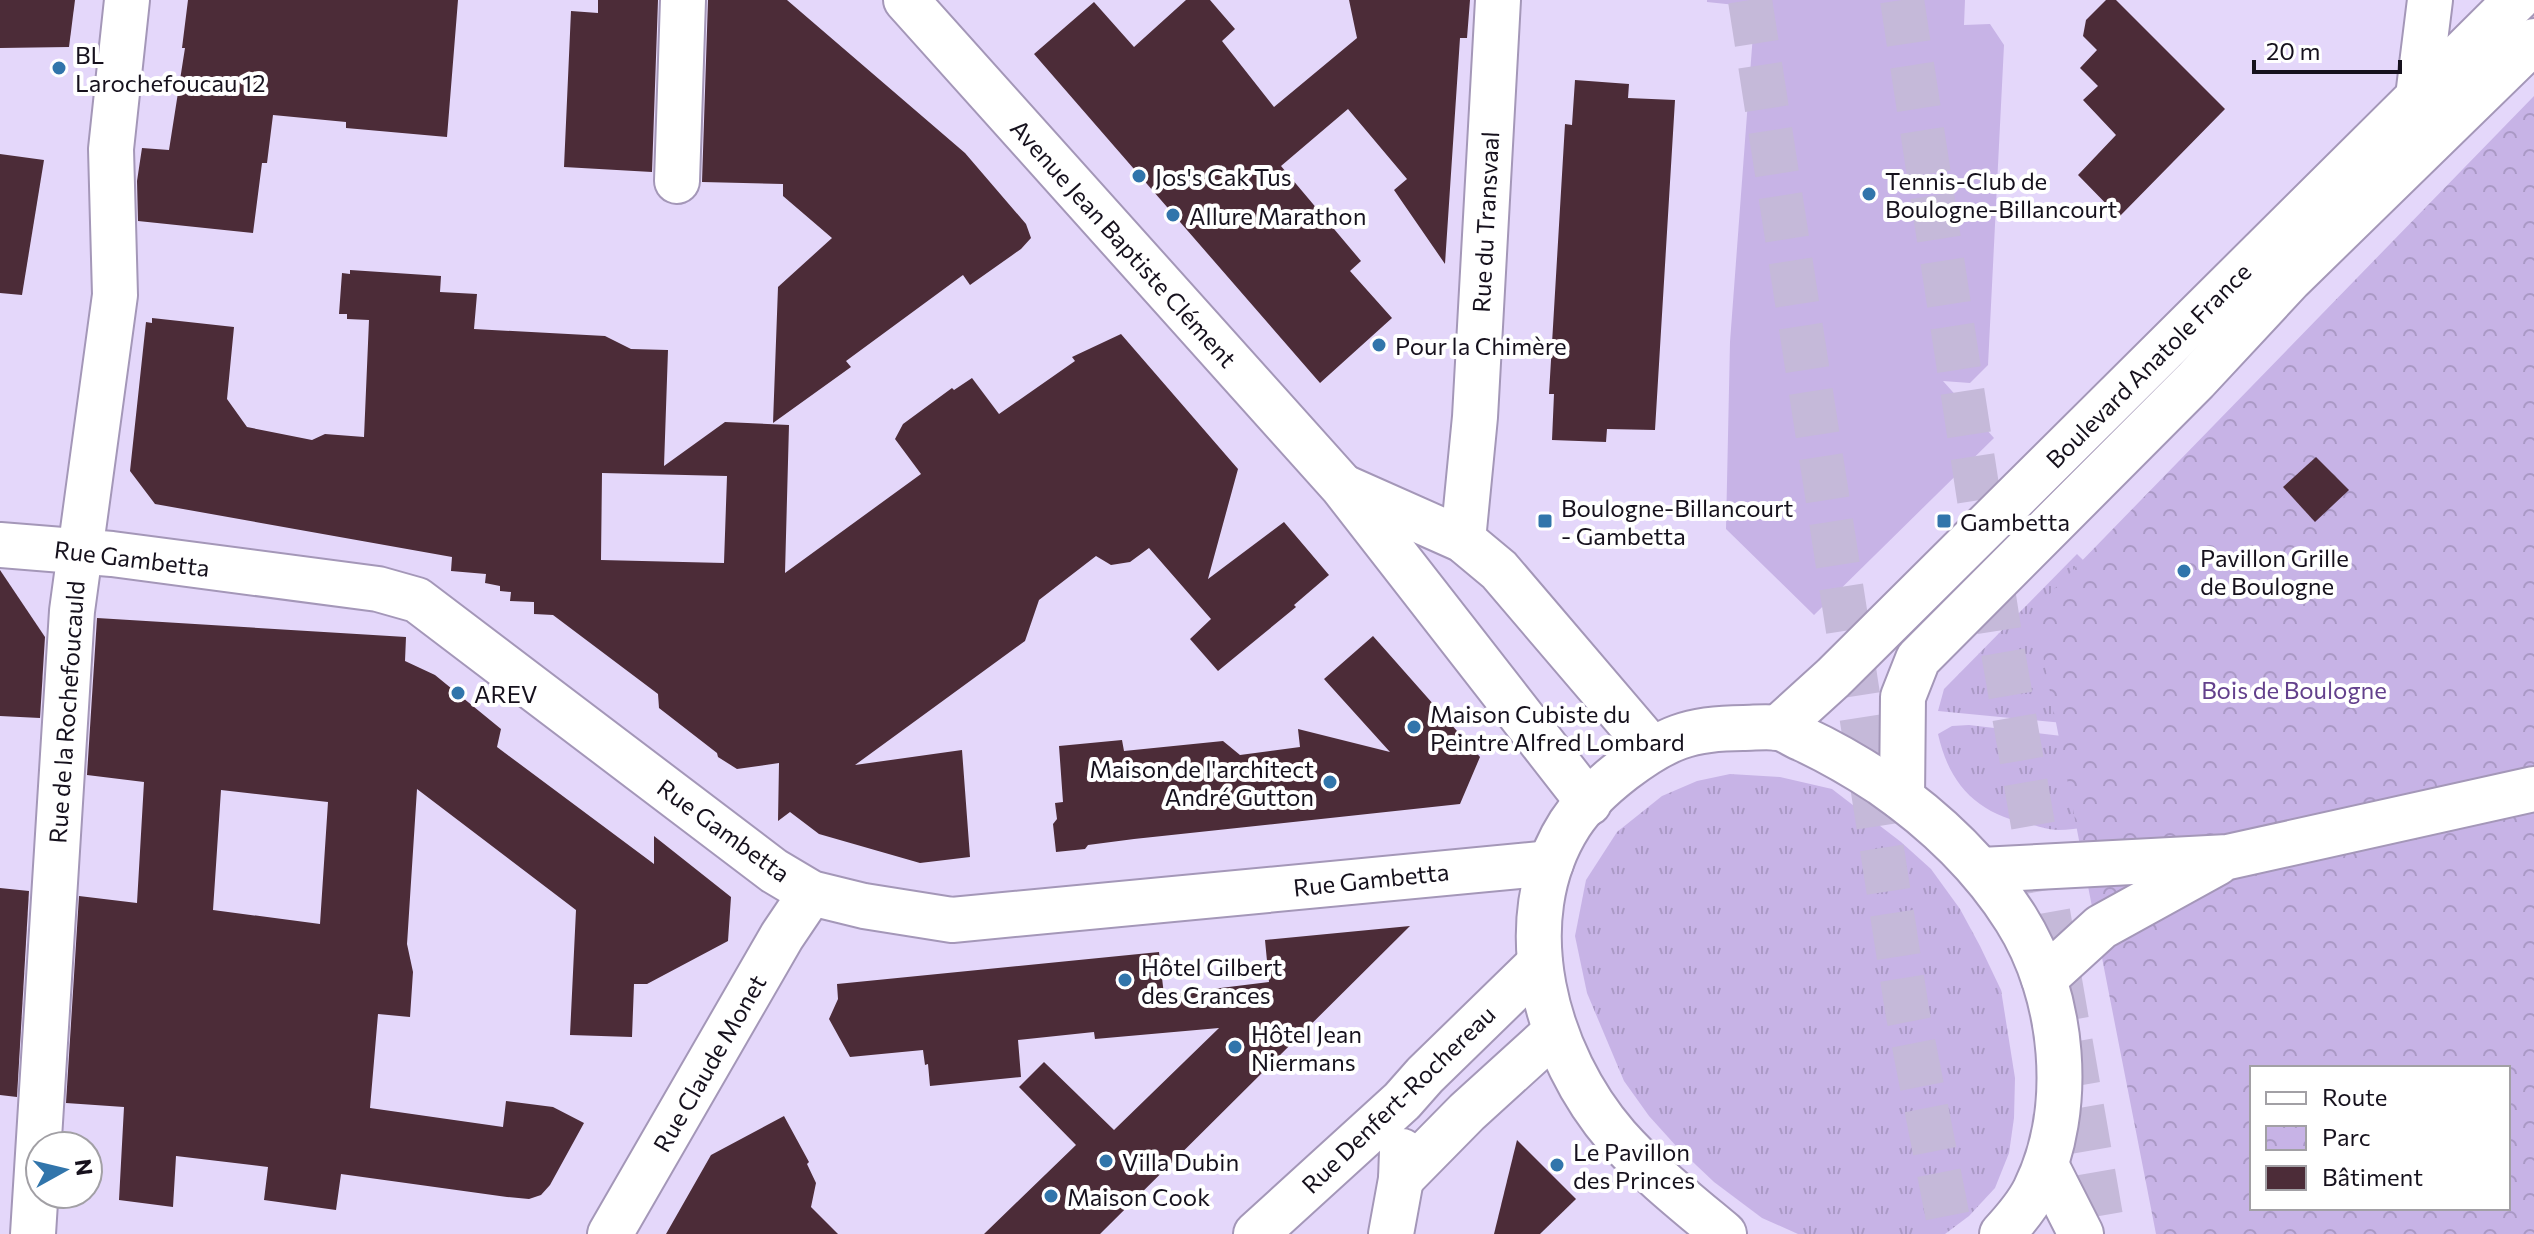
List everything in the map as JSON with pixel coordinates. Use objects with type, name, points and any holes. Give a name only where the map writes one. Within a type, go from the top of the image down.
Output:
[{"type":"main road","name":"Rue de la Rochefoucauld","points":[[33,1234],[72,611],[115,295],[111,149],[127,0]]},
{"type":"main road","points":[[677,181],[683,0]]},
{"type":"main road","name":"Avenue Jean Baptiste Clément","points":[[906,0],[1342,486],[1589,803]]},
{"type":"main road","name":"Rue du Transvaal","points":[[1463,540],[1475,417],[1498,0]]},
{"type":"main road","points":[[2411,159],[2430,0]]},
{"type":"main road","name":"Boulevard Anatole France","points":[[1778,728],[1855,656],[2516,0]]},
{"type":"main road","name":"Boulevard Anatole France","points":[[1902,798],[1903,697],[1918,659],[2196,380],[2290,279],[2534,41]]},
{"type":"main road","name":"Avenue Jean Baptiste Clément","points":[[1342,486],[1463,540],[1499,570],[1651,748]]},
{"type":"main road","name":"Rue Gambetta","points":[[0,545],[80,550],[378,589],[417,600],[774,871],[811,893],[864,906],[952,920],[1551,863]]},
{"type":"main road","points":[[1724,1234],[1643,1164],[1616,1136],[1577,1080],[1555,1032],[1546,999],[1540,963],[1541,914],[1551,863],[1573,819],[1615,776],[1651,748],[1686,734],[1709,729],[1778,728],[1845,759],[1902,798],[1981,870],[2019,923],[2044,979],[2055,1028],[2059,1091],[2055,1126],[2046,1165],[2034,1193],[2002,1234]]},
{"type":"main road","points":[[1981,870],[2228,857],[2534,789]]},
{"type":"main road","points":[[2044,979],[2101,927],[2228,857]]},
{"type":"main road","name":"Rue Claude Monet","points":[[610,1234],[782,936],[811,893]]},
{"type":"main road","name":"Rue Denfert-Rochereau","points":[[1256,1234],[1402,1101],[1540,963]]},
{"type":"main road","points":[[1401,1179],[1467,1112],[1555,1032]]},
{"type":"main road","points":[[1391,1234],[1401,1179],[1402,1101]]},
{"type":"main road","points":[[2046,1165],[2081,1234]]},
{"type":"green space","name":"Tennis-Club de Boulogne-Billancourt","points":[[1707,0],[1965,0],[1964,25],[1990,24],[2004,45],[1988,365],[1970,383],[1943,381],[1994,438],[1814,615],[1726,529],[1730,342],[1755,7]]},
{"type":"green space","name":"Bois de Boulogne","points":[[2534,96],[2534,1234],[2156,1234],[2034,610]]},
{"type":"green space","points":[[2077,554],[2083,560],[2074,724],[1938,711],[1944,689]]},
{"type":"green space","points":[[1969,725],[2079,738],[2119,822],[2055,830],[2014,820],[1983,806],[1959,784],[1950,770],[1938,734],[1952,726]]},
{"type":"green space","points":[[1730,774],[1780,777],[1832,789],[1901,842],[1931,869],[1960,909],[2001,990],[2015,1078],[2009,1153],[1995,1188],[1969,1216],[1945,1234],[1798,1234],[1762,1218],[1714,1182],[1677,1147],[1649,1116],[1624,1081],[1587,993],[1575,936],[1586,880],[1617,832],[1662,796],[1697,781]]},
{"type":"building","points":[[0,0],[75,0],[69,47],[0,48]]},
{"type":"building","points":[[188,0],[458,0],[447,137],[346,128],[346,122],[273,115],[267,163],[262,163],[253,233],[138,221],[137,181],[142,148],[169,150],[185,48],[182,48]]},
{"type":"building","points":[[598,0],[658,0],[652,172],[564,167],[571,11],[598,13]]},
{"type":"building","points":[[708,0],[787,0],[965,153],[1026,224],[1031,238],[1021,249],[970,285],[963,275],[846,361],[851,367],[773,423],[778,287],[832,238],[783,196],[783,184],[702,182]]},
{"type":"building","points":[[1186,0],[1210,0],[1235,29],[1222,41],[1274,107],[1357,38],[1349,0],[1470,0],[1467,38],[1460,38],[1445,264],[1394,190],[1407,179],[1348,109],[1281,166],[1361,261],[1350,271],[1392,318],[1320,383],[1034,54],[1094,2],[1134,47]]},
{"type":"building","points":[[2106,0],[2116,0],[2225,109],[2119,217],[2078,175],[2116,135],[2083,100],[2098,86],[2080,68],[2097,50],[2083,36],[2086,20]]},
{"type":"building","points":[[1575,80],[1629,84],[1628,98],[1675,100],[1655,430],[1607,429],[1606,442],[1552,440],[1554,394],[1549,394],[1565,124],[1572,125]]},
{"type":"building","points":[[0,154],[44,160],[22,295],[0,293]]},
{"type":"building","points":[[350,270],[441,276],[440,292],[477,294],[474,329],[605,336],[631,349],[668,350],[664,466],[725,422],[789,425],[785,573],[921,474],[895,439],[903,424],[952,388],[954,390],[972,378],[999,414],[1075,361],[1072,357],[1121,334],[1238,469],[1208,579],[1284,522],[1329,575],[1294,605],[1296,607],[1218,671],[1190,639],[1211,619],[1149,548],[1130,562],[1111,565],[1096,556],[1039,600],[1025,641],[855,765],[962,750],[970,857],[920,863],[819,834],[790,812],[778,821],[779,763],[737,769],[659,708],[658,694],[553,615],[534,614],[534,602],[510,601],[511,592],[500,591],[500,586],[485,583],[486,574],[451,571],[452,557],[155,504],[130,471],[146,322],[152,323],[152,318],[234,327],[227,399],[247,427],[312,440],[325,434],[364,437],[369,320],[347,319],[347,314],[339,314],[342,273],[350,274]],"holes":[[[602,473],[727,476],[724,563],[601,560]]]},
{"type":"building","points":[[2316,457],[2349,490],[2315,522],[2283,487]]},
{"type":"building","points":[[0,570],[45,637],[40,718],[0,716]]},
{"type":"building","points":[[97,618],[406,637],[405,661],[435,675],[501,729],[497,747],[654,864],[654,836],[731,897],[728,941],[647,984],[634,984],[632,1037],[570,1035],[576,910],[417,789],[407,944],[413,972],[410,1017],[378,1014],[370,1108],[503,1127],[506,1101],[553,1107],[584,1123],[550,1185],[541,1195],[529,1199],[341,1174],[336,1210],[264,1200],[268,1167],[176,1156],[173,1207],[119,1200],[124,1107],[66,1103],[79,896],[137,903],[144,782],[87,775]],"holes":[[[221,790],[328,802],[320,924],[213,910]]]},
{"type":"building","points":[[1373,636],[1480,757],[1460,804],[1134,839],[1056,852],[1053,824],[1057,819],[1055,803],[1063,802],[1059,746],[1122,740],[1124,751],[1223,741],[1240,755],[1300,747],[1298,729],[1390,752],[1324,679]]},
{"type":"building","points":[[0,888],[29,891],[17,1097],[0,1095]]},
{"type":"building","points":[[1410,926],[1100,1234],[984,1234],[1076,1145],[1019,1087],[1044,1062],[1114,1130],[1219,1028],[1095,1039],[1094,1032],[1018,1040],[1021,1077],[930,1086],[923,1050],[850,1057],[829,1019],[838,999],[837,984],[1159,952],[1164,995],[1269,982],[1265,940]]},
{"type":"building","points":[[784,1116],[809,1162],[807,1164],[816,1183],[811,1207],[838,1234],[666,1234],[711,1155]]},
{"type":"building","points":[[1517,1140],[1576,1199],[1540,1234],[1494,1234]]},
{"type":"tunnel","points":[[1750,0],[1907,1010],[1951,1234]]},
{"type":"tunnel","points":[[1902,0],[2000,635],[2104,1234]]},
{"type":"place","name":"BL Larochefoucau 12","points":[[59,68]]},
{"type":"place","name":"Jos's Cak Tus","points":[[1139,176]]},
{"type":"place","name":"Tennis-Club de Boulogne-Billancourt","points":[[1869,194]]},
{"type":"place","name":"Allure Marathon","points":[[1173,215]]},
{"type":"place","name":"Pour la Chimère","points":[[1379,345]]},
{"type":"place","name":"Boulogne-Billancourt - Gambetta","points":[[1545,521]]},
{"type":"place","name":"Gambetta","points":[[1944,521]]},
{"type":"place","name":"Pavillon Grille de Boulogne","points":[[2184,571]]},
{"type":"place","name":"AREV","points":[[458,693]]},
{"type":"place","name":"Maison Cubiste du Peintre Alfred Lombard","points":[[1414,727]]},
{"type":"place","name":"Maison de l'architect André Gutton","points":[[1330,782]]},
{"type":"place","name":"Hôtel Gilbert des Crances","points":[[1125,980]]},
{"type":"place","name":"Hôtel Jean Niermans","points":[[1235,1047]]},
{"type":"place","name":"Villa Dubin","points":[[1106,1161]]},
{"type":"place","name":"Le Pavillon des Princes","points":[[1557,1165]]},
{"type":"place","name":"Maison Cook","points":[[1051,1196]]}]
